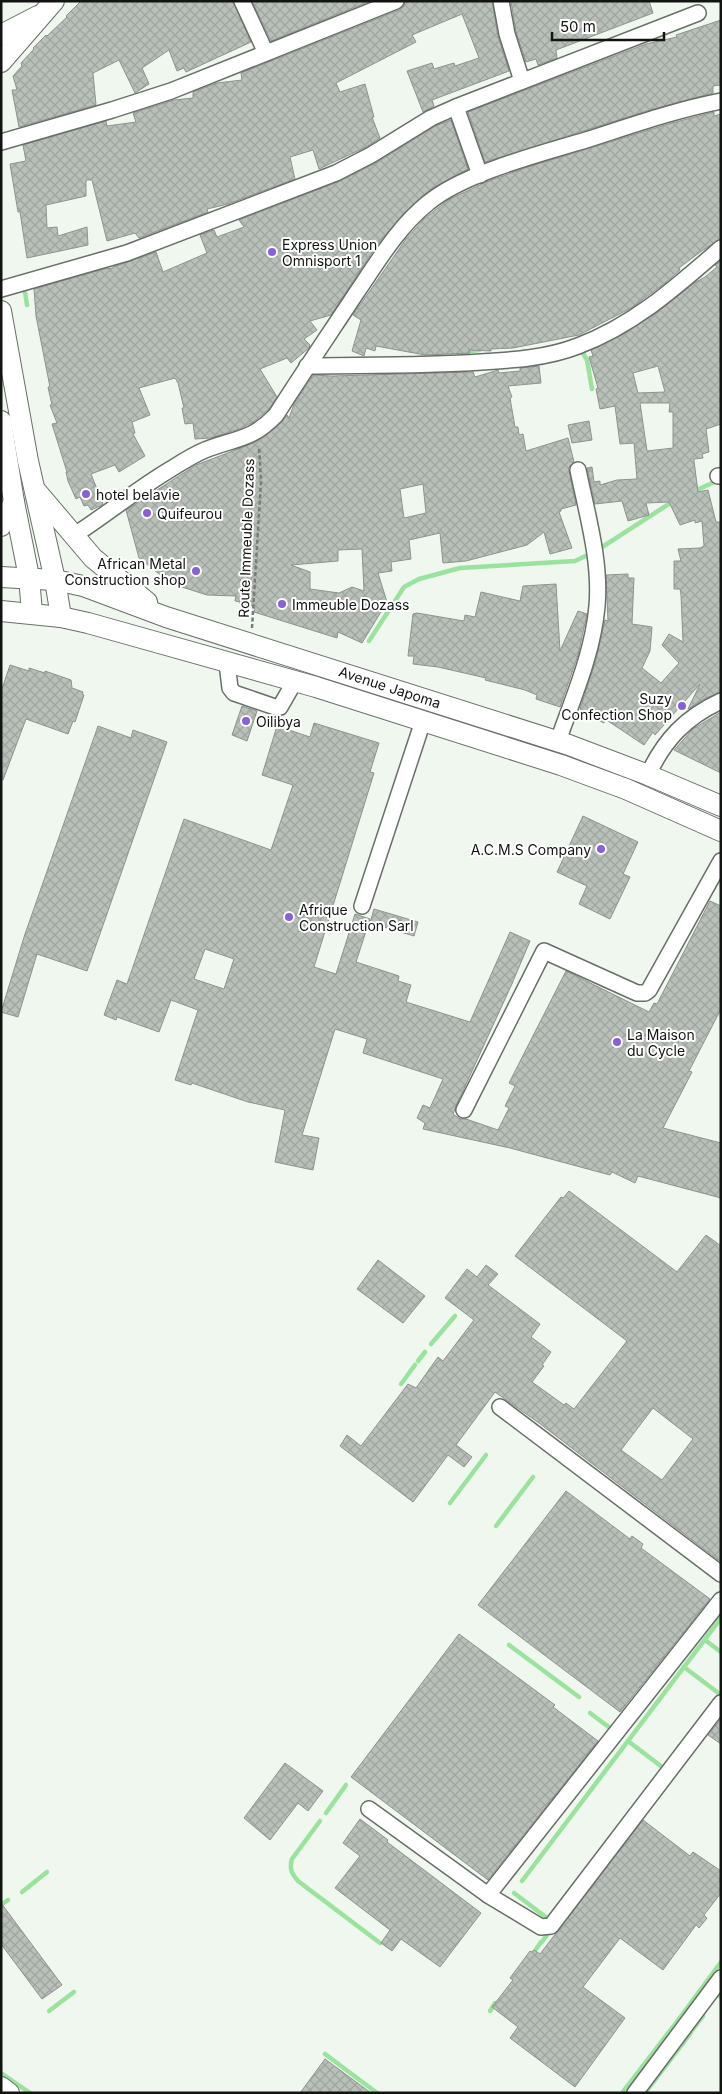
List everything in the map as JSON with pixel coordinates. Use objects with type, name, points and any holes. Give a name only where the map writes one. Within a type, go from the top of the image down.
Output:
[{"type":"main road","points":[[1,73],[5,41],[49,7]]},
{"type":"main road","points":[[1,311],[33,487],[55,580],[61,617]]},
{"type":"main road","points":[[1,421],[14,502],[29,577],[32,613]]},
{"type":"main road","points":[[33,487],[93,558],[166,617]]},
{"type":"main road","points":[[1,526],[14,502]]},
{"type":"main road","name":"Avenue Japoma","points":[[1,576],[55,580],[84,586],[166,617],[558,741],[648,775],[721,806]]},
{"type":"main road","name":"Avenue Japoma","points":[[1,611],[61,617],[115,629],[227,663],[316,687],[562,765],[626,789],[721,831]]},
{"type":"main road","points":[[316,687],[323,666]]},
{"type":"main road","points":[[1,2087],[9,2093]]},
{"type":"street","points":[[242,1],[266,53]]},
{"type":"street","points":[[1,142],[112,110],[171,90],[396,1]]},
{"type":"street","points":[[501,1],[506,34],[522,81]]},
{"type":"street","points":[[1,289],[127,253],[326,177],[370,155],[430,118],[698,13]]},
{"type":"street","points":[[73,536],[170,470],[204,450],[256,433],[276,415],[372,270],[416,214],[428,202],[450,188],[536,155],[684,110],[721,101]]},
{"type":"street","points":[[456,107],[480,175]]},
{"type":"street","points":[[307,366],[444,364],[522,359],[577,347],[621,326],[656,304],[721,248]]},
{"type":"street","points":[[558,741],[588,655],[598,605],[592,536],[578,470]]},
{"type":"street","points":[[227,663],[230,688],[234,694],[275,707],[280,707],[295,681]]},
{"type":"street","points":[[648,775],[662,748],[678,729],[708,706],[721,701]]},
{"type":"street","points":[[362,906],[424,721]]},
{"type":"street","points":[[464,1110],[544,951],[637,993],[645,993],[649,990],[721,861]]},
{"type":"street","points":[[500,1407],[721,1574]]},
{"type":"street","points":[[488,1895],[721,1600]]},
{"type":"street","points":[[369,1809],[488,1895],[542,1927],[552,1926],[721,1703]]},
{"type":"street","points":[[635,2093],[721,1978]]},
{"type":"path","name":"Route Immeuble Dozass","points":[[252,644],[261,481],[260,451],[256,433]]},
{"type":"building","points":[[81,1],[233,1],[251,42],[186,72],[184,68],[177,71],[169,50],[142,68],[149,84],[135,93],[119,60],[93,73],[96,105],[19,127],[12,90],[17,90],[13,76],[22,66],[21,63],[33,48],[67,17]]},
{"type":"building","points":[[252,1],[370,1],[271,41]]},
{"type":"building","points":[[405,1],[492,1],[498,36],[509,71],[432,100],[434,106],[423,112],[407,71],[432,63],[434,69],[454,63],[455,66],[479,58],[462,14],[412,35],[416,42],[336,83],[340,92],[365,84],[374,117],[372,117],[380,138],[366,147],[319,169],[313,150],[290,157],[295,179],[228,204],[207,209],[208,212],[139,238],[135,233],[107,241],[92,180],[86,180],[86,196],[46,205],[47,228],[57,227],[58,236],[87,227],[88,245],[27,258],[10,164],[26,161],[23,145],[106,121],[107,126],[136,122],[133,113],[174,100],[193,98],[193,92],[217,83],[242,80],[241,73],[399,10],[404,6]]},
{"type":"building","points":[[511,1],[649,1],[653,13],[556,50],[557,58],[538,65],[536,59],[526,62],[516,32]]},
{"type":"building","points":[[721,20],[721,85],[713,86],[713,93],[650,110],[485,162],[468,112],[646,44],[677,37],[676,35]]},
{"type":"building","points":[[714,112],[714,116],[721,114],[721,239],[679,268],[680,270],[665,283],[631,308],[579,335],[513,348],[491,349],[491,351],[469,350],[470,353],[425,355],[376,346],[375,351],[366,348],[364,356],[352,351],[361,320],[353,315],[406,239],[424,219],[448,200],[486,182],[528,167]]},
{"type":"building","points":[[451,120],[468,169],[422,196],[401,216],[373,251],[331,315],[310,321],[317,330],[304,339],[310,345],[309,348],[291,363],[287,358],[260,369],[277,397],[269,409],[253,422],[239,429],[211,438],[195,439],[193,423],[185,424],[182,408],[184,408],[175,378],[139,388],[150,415],[132,422],[135,433],[133,434],[145,456],[119,472],[115,465],[91,474],[103,504],[100,506],[91,510],[88,505],[84,506],[80,497],[76,499],[68,481],[52,424],[57,423],[50,405],[52,405],[48,387],[50,387],[36,316],[34,289],[113,268],[156,252],[163,272],[207,253],[200,235],[214,230],[217,237],[244,227],[239,220],[340,181],[376,163],[435,126]]},
{"type":"building","points":[[721,261],[721,424],[706,429],[709,452],[702,454],[703,458],[694,459],[694,461],[698,492],[708,490],[716,522],[721,522],[721,692],[704,699],[688,709],[700,684],[655,735],[653,732],[644,745],[605,719],[604,723],[580,709],[596,660],[605,620],[608,621],[606,575],[628,574],[628,578],[634,578],[632,624],[652,627],[650,651],[642,668],[661,683],[679,663],[662,645],[669,634],[683,642],[681,595],[680,589],[674,589],[674,561],[681,561],[678,549],[700,548],[704,546],[702,521],[695,523],[695,520],[680,525],[669,502],[646,503],[649,515],[628,521],[622,501],[595,504],[587,468],[592,467],[594,482],[600,481],[600,485],[617,480],[637,479],[634,443],[620,444],[615,406],[600,409],[596,389],[598,388],[589,357],[593,356],[591,350],[622,335],[659,311],[694,283],[705,277],[717,267],[715,265]],"holes":[[[658,366],[665,392],[638,393],[633,373]],[[640,403],[670,403],[669,412],[673,412],[673,448],[647,451]]]},
{"type":"building","points":[[539,366],[541,383],[508,386],[512,397],[510,398],[515,427],[518,427],[519,435],[523,434],[526,451],[568,438],[574,462],[569,467],[569,471],[576,505],[561,509],[559,512],[572,548],[550,554],[544,532],[527,545],[466,561],[443,563],[440,533],[409,540],[411,559],[391,562],[392,571],[378,573],[387,602],[362,643],[338,632],[337,638],[254,612],[255,606],[240,604],[240,602],[235,601],[236,596],[207,595],[163,581],[163,577],[139,558],[126,510],[196,465],[264,437],[282,422],[287,415],[289,418],[294,404],[313,375],[473,372],[475,377],[498,370],[499,373],[520,371],[520,368]],"holes":[[[423,484],[426,513],[404,518],[400,489]],[[362,549],[364,591],[352,587],[339,593],[310,589],[310,572],[291,565],[338,561],[338,550]]]},
{"type":"building","points":[[589,421],[592,440],[572,443],[568,425]]},
{"type":"building","points":[[556,584],[560,651],[578,611],[587,614],[578,655],[560,707],[536,699],[537,695],[525,690],[485,680],[486,678],[438,667],[413,664],[414,656],[408,656],[413,614],[417,613],[464,621],[465,615],[475,617],[481,592],[520,601],[523,586]]},
{"type":"building","points":[[10,665],[29,671],[29,668],[45,673],[45,671],[71,680],[72,688],[83,692],[82,694],[84,695],[75,722],[73,721],[68,734],[26,719],[3,780],[1,780],[1,692]]},
{"type":"building","name":"Oilibya","points":[[242,706],[257,711],[247,741],[232,735]]},
{"type":"building","points":[[721,712],[721,773],[674,750],[693,729]]},
{"type":"building","points":[[314,723],[379,743],[370,772],[374,773],[314,967],[336,974],[355,914],[370,919],[356,962],[399,976],[398,981],[411,985],[406,1002],[470,1022],[510,932],[530,941],[456,1106],[453,1114],[460,1119],[466,1119],[498,1130],[509,1108],[505,1106],[515,1086],[509,1083],[566,971],[649,1012],[654,1003],[657,1004],[710,901],[721,906],[721,1009],[689,1071],[692,1072],[663,1128],[721,1143],[721,1198],[638,1176],[635,1183],[612,1172],[610,1175],[510,1148],[423,1129],[425,1123],[417,1118],[423,1105],[430,1108],[443,1079],[363,1053],[367,1039],[335,1029],[302,1135],[319,1138],[313,1170],[275,1162],[285,1110],[248,1102],[192,1083],[191,1085],[175,1080],[198,1010],[171,1000],[159,1032],[117,1017],[116,1020],[104,1015],[117,980],[127,984],[184,819],[271,850],[293,785],[262,775],[277,726],[310,737]],"holes":[[[205,949],[234,959],[224,989],[194,979]]]},
{"type":"building","points":[[98,726],[131,738],[133,730],[167,742],[87,971],[37,954],[18,1017],[1,1012],[25,934]]},
{"type":"building","points":[[583,816],[638,842],[623,874],[630,877],[610,919],[579,904],[587,886],[557,872]]},
{"type":"building","points":[[374,909],[418,922],[414,936],[370,923]]},
{"type":"building","points":[[569,1191],[677,1272],[706,1235],[721,1246],[721,1562],[539,1423],[495,1392],[456,1445],[472,1457],[464,1467],[448,1455],[413,1502],[340,1446],[347,1435],[361,1446],[408,1384],[416,1388],[438,1357],[443,1361],[474,1320],[445,1298],[467,1269],[477,1277],[486,1265],[498,1274],[488,1285],[540,1324],[531,1337],[551,1352],[542,1365],[544,1366],[532,1382],[564,1405],[566,1403],[574,1409],[627,1341],[515,1256],[561,1197],[563,1198]],"holes":[[[653,1408],[693,1439],[662,1480],[621,1450]]]},
{"type":"building","points":[[378,1260],[425,1296],[403,1323],[357,1289]]},
{"type":"building","points":[[566,1491],[630,1539],[632,1536],[643,1544],[641,1548],[710,1599],[620,1712],[478,1605]]},
{"type":"building","points":[[459,1634],[555,1705],[553,1707],[598,1741],[488,1880],[351,1777]]},
{"type":"building","points":[[721,1719],[721,1744],[708,1735]]},
{"type":"building","points":[[285,1763],[323,1791],[308,1811],[298,1803],[270,1840],[244,1818]]},
{"type":"building","points":[[360,1819],[388,1840],[387,1842],[481,1913],[440,1967],[401,1939],[392,1951],[381,1943],[390,1930],[335,1888],[360,1856],[343,1843]]},
{"type":"building","points":[[643,1820],[690,1856],[693,1852],[721,1871],[721,1893],[704,1915],[707,1918],[699,1928],[696,1925],[663,1970],[620,1938],[583,1987],[625,2018],[575,2087],[510,2038],[518,2027],[492,2007],[513,1980],[510,1978],[530,1951],[534,1950],[540,1954]]},
{"type":"building","points":[[1,1903],[62,1985],[42,1999],[1,1944]]},
{"type":"building","points":[[325,2059],[371,2093],[300,2093]]},
{"type":"waterway","points":[[25,292],[27,305]]},
{"type":"waterway","points":[[580,348],[587,360],[592,389]]},
{"type":"waterway","points":[[465,352],[479,350]]},
{"type":"waterway","points":[[693,492],[718,482]]},
{"type":"waterway","points":[[369,641],[404,587],[419,579],[460,568],[575,561],[596,551],[675,500]]},
{"type":"waterway","points":[[431,1344],[455,1316]]},
{"type":"waterway","points":[[418,1361],[425,1352]]},
{"type":"waterway","points":[[401,1384],[415,1365]]},
{"type":"waterway","points":[[450,1503],[486,1455]]},
{"type":"waterway","points":[[496,1526],[533,1477]]},
{"type":"waterway","points":[[522,1881],[721,1618]]},
{"type":"waterway","points":[[705,1640],[721,1652]]},
{"type":"waterway","points":[[509,1645],[579,1697]]},
{"type":"waterway","points":[[684,1667],[721,1695]]},
{"type":"waterway","points":[[590,1713],[610,1728]]},
{"type":"waterway","points":[[628,1741],[666,1770]]},
{"type":"waterway","points":[[326,1813],[346,1785]]},
{"type":"waterway","points":[[320,1821],[292,1859],[291,1869],[293,1874],[298,1881],[380,1943]]},
{"type":"waterway","points":[[22,1892],[47,1872]]},
{"type":"waterway","points":[[514,1893],[551,1921]]},
{"type":"waterway","points":[[1,1905],[8,1900]]},
{"type":"waterway","points":[[542,1942],[551,1929]]},
{"type":"waterway","points":[[532,1955],[541,1942]]},
{"type":"waterway","points":[[673,2027],[721,1962]]},
{"type":"waterway","points":[[49,2011],[74,1992]]},
{"type":"waterway","points":[[490,2011],[495,2003]]},
{"type":"waterway","points":[[690,2033],[703,2016]]},
{"type":"waterway","points":[[622,2093],[672,2028]]},
{"type":"waterway","points":[[645,2093],[690,2034]]},
{"type":"waterway","points":[[325,2054],[377,2093]]},
{"type":"waterway","points":[[1,2073],[30,2093]]},
{"type":"place","name":"Express Union Omnisport 1","points":[[272,252]]},
{"type":"place","name":"hotel belavie","points":[[86,494]]},
{"type":"place","name":"Quifeurou","points":[[147,513]]},
{"type":"place","name":"African Metal Construction shop","points":[[196,571]]},
{"type":"place","name":"Immeuble Dozass","points":[[282,604]]},
{"type":"place","name":"Suzy Confection Shop","points":[[682,706]]},
{"type":"place","name":"Oilibya","points":[[246,721]]},
{"type":"place","name":"A.C.M.S Company","points":[[601,849]]},
{"type":"place","name":"Afrique Construction Sarl","points":[[289,917]]},
{"type":"place","name":"La Maison du Cycle","points":[[617,1042]]}]
